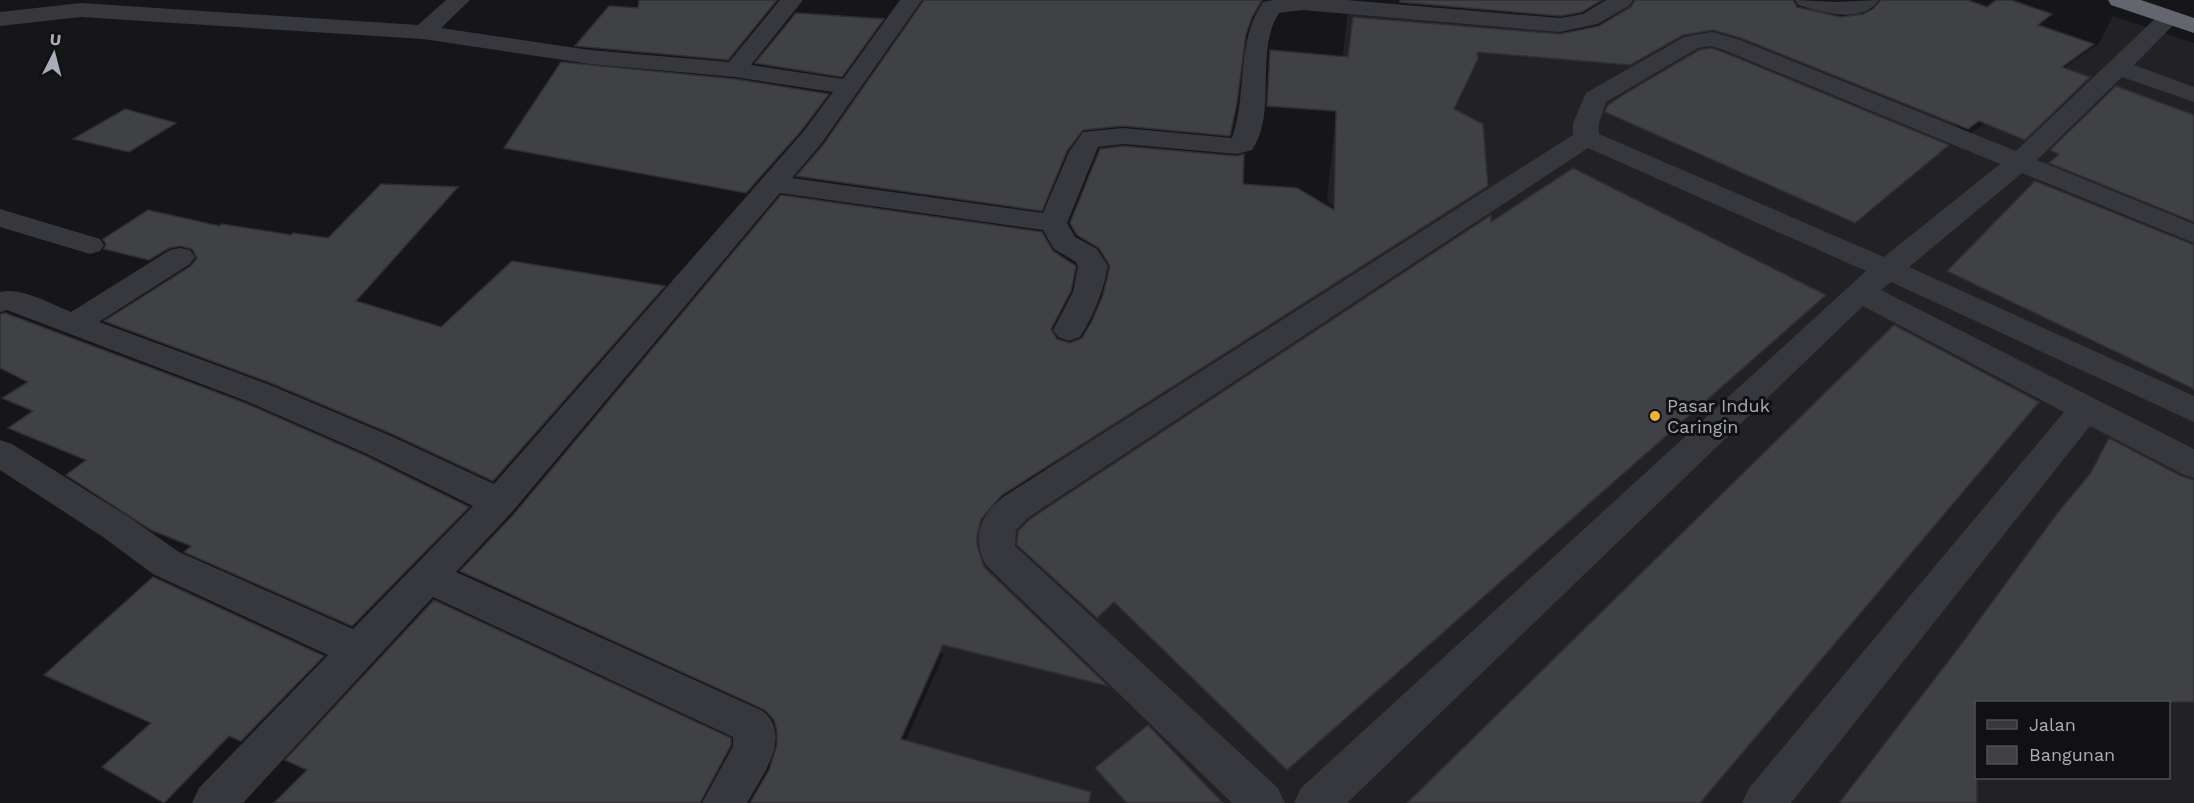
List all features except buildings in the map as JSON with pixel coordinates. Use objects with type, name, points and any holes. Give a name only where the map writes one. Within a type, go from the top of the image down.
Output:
[{"type":"highway","points":[[2119,0],[2184,12]]},
{"type":"street","points":[[423,32],[459,0]]},
{"type":"street","points":[[735,70],[792,0]]},
{"type":"street","points":[[214,803],[499,501],[812,138],[911,0]]},
{"type":"street","points":[[1053,223],[1077,163],[1088,140],[1092,138],[1124,136],[1192,143],[1237,146],[1243,144],[1258,45],[1265,13],[1271,7],[1302,3],[1560,26],[1590,19],[1622,0]]},
{"type":"street","points":[[1806,0],[1838,10],[1851,9],[1868,0]]},
{"type":"street","points":[[0,19],[81,10],[423,32],[591,57],[735,70],[849,87]]},
{"type":"street","points":[[1316,803],[1860,292],[2019,162],[2117,67],[2184,12]]},
{"type":"street","points":[[1586,138],[1586,123],[1594,98],[1692,42],[1712,39],[1732,45],[2194,234]]},
{"type":"street","points":[[2117,67],[2194,95]]},
{"type":"street","points":[[1586,138],[1889,270],[2194,410]]},
{"type":"street","points":[[1263,803],[999,554],[996,544],[1000,520],[1586,138]]},
{"type":"street","points":[[773,184],[1053,223]]},
{"type":"street","points":[[0,218],[90,245]]},
{"type":"street","points":[[1053,223],[1065,243],[1087,256],[1093,266],[1088,292],[1069,330]]},
{"type":"street","points":[[74,324],[180,257]]},
{"type":"street","points":[[1860,292],[2194,465]]},
{"type":"street","points":[[0,302],[17,303],[258,393],[379,445],[499,501]]},
{"type":"street","points":[[1764,803],[2085,409]]},
{"type":"street","points":[[0,453],[116,527],[166,563],[358,650]]},
{"type":"street","points":[[428,577],[748,724],[756,731],[753,750],[724,803]]},
{"type":"shaded area","name":"Pasar Induk Caringin","points":[[1636,0],[1906,78],[1967,136],[2099,43],[2113,16],[2194,43],[2194,803],[878,803],[944,654],[854,624],[964,521],[1007,499],[1204,348],[1341,211],[1329,203],[1327,197],[1348,9],[1560,29],[1574,43]]},
{"type":"place","name":"Pasar Induk Caringin","points":[[1655,416]]}]
